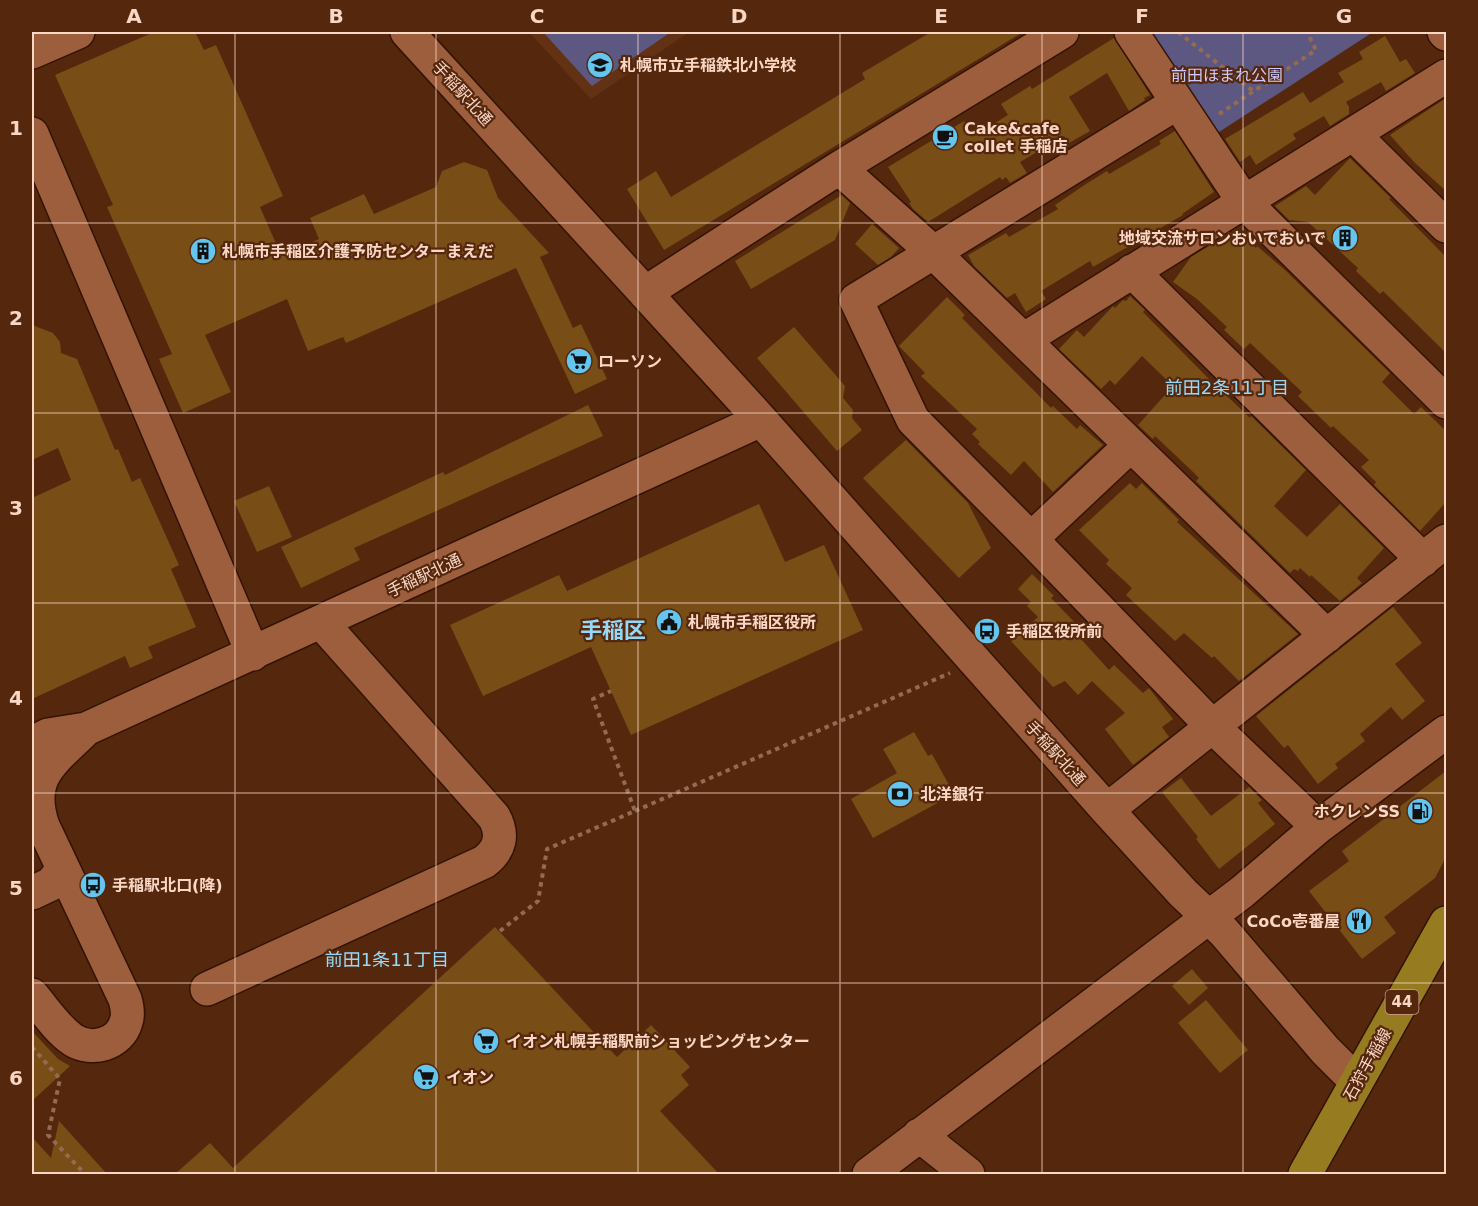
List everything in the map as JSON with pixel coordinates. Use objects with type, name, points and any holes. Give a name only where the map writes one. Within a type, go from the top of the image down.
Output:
[{"type":"main road","name":"石狩手稲線","points":[[1305,1174],[1446,923]]},
{"type":"street","points":[[32,52],[78,32]]},
{"type":"street","name":"手稲駅北通","points":[[407,32],[761,420],[1107,810],[1207,918],[1224,932],[1325,1050],[1356,1081]]},
{"type":"street","points":[[645,293],[839,168],[1062,32]]},
{"type":"street","points":[[1131,32],[1244,202],[1446,402]]},
{"type":"street","points":[[1023,340],[1446,76]]},
{"type":"street","points":[[1177,103],[856,300],[913,420],[1031,538],[1212,726],[1318,827]]},
{"type":"street","points":[[32,134],[253,654]]},
{"type":"street","points":[[1353,134],[1446,226]]},
{"type":"street","points":[[839,168],[933,252],[1327,636]]},
{"type":"street","points":[[1107,810],[1435,550],[1132,272]]},
{"type":"street","name":"手稲駅北通","points":[[86,729],[761,420]]},
{"type":"street","points":[[1031,538],[1131,445]]},
{"type":"street","points":[[207,989],[484,862],[498,848],[500,828],[494,818],[321,622]]},
{"type":"street","points":[[32,743],[48,735],[86,729]]},
{"type":"street","points":[[32,995],[66,1033],[81,1044],[100,1045],[110,1042],[118,1036],[126,1022],[125,999],[38,811],[39,784],[50,764],[86,729]]},
{"type":"street","points":[[869,1174],[1242,892],[1318,827],[1446,732]]},
{"type":"street","points":[[32,893],[51,884],[63,869]]},
{"type":"street","points":[[919,1135],[968,1174]]},
{"type":"path","points":[[1178,32],[1253,92]]},
{"type":"path","points":[[1211,119],[1316,50],[1309,32]]},
{"type":"path","points":[[500,931],[538,901],[547,849],[950,673]]},
{"type":"path","points":[[611,691],[592,699],[635,811]]},
{"type":"path","points":[[32,1047],[60,1079],[48,1135],[85,1174]]},
{"type":"shaded area","name":"札幌市立手稲鉄北小学校","points":[[529,32],[689,32],[591,99]]},
{"type":"green space","name":"札幌市立手稲鉄北小学校","points":[[543,32],[671,32],[592,86]]},
{"type":"green space","name":"前田ほまれ公園","points":[[1144,32],[1373,32],[1216,134]]},
{"type":"building","points":[[154,32],[195,32],[204,50],[216,45],[283,196],[260,207],[281,255],[319,239],[310,218],[364,194],[374,214],[436,187],[442,171],[464,162],[487,170],[498,198],[549,253],[540,257],[573,328],[581,324],[607,379],[575,394],[516,268],[346,343],[343,337],[308,351],[287,299],[205,335],[231,392],[183,413],[159,359],[172,354],[107,207],[113,205],[55,75]]},
{"type":"building","points":[[931,32],[1023,32],[664,250],[627,189],[656,171],[671,197],[865,79],[862,73]]},
{"type":"building","points":[[1385,36],[1400,62],[1406,59],[1415,73],[1386,91],[1381,82],[1346,102],[1349,114],[1330,126],[1324,116],[1293,134],[1296,139],[1256,165],[1250,155],[1240,162],[1225,139],[1303,92],[1310,103],[1344,82],[1338,73],[1363,59],[1359,52]]},
{"type":"building","points":[[1114,38],[1150,95],[1144,98],[1145,100],[1129,111],[1107,73],[1069,97],[1090,131],[1069,143],[1064,136],[1020,162],[1027,173],[1010,183],[1006,177],[1002,180],[1000,177],[928,222],[913,209],[909,203],[911,202],[888,167],[964,121],[974,136],[1008,115],[1001,104],[1030,86],[1032,89]]},
{"type":"building","points":[[1446,98],[1446,191],[1414,162],[1390,135]]},
{"type":"building","points":[[1175,131],[1214,192],[1183,215],[1093,267],[1090,261],[1041,291],[1046,299],[1026,312],[1015,293],[1007,298],[974,266],[968,255],[1006,233],[1009,237],[1058,209],[1055,205],[1086,184],[1107,171],[1109,174],[1161,144],[1159,141]]},
{"type":"building","points":[[1350,158],[1446,257],[1446,353],[1383,291],[1380,294],[1356,271],[1358,268],[1308,222],[1289,220],[1275,206],[1306,186],[1315,195]]},
{"type":"building","points":[[842,195],[850,203],[835,240],[751,289],[735,261]]},
{"type":"building","points":[[872,224],[899,248],[891,257],[878,265],[855,244]]},
{"type":"building","points":[[1237,229],[1256,248],[1257,246],[1285,270],[1390,373],[1382,382],[1414,414],[1421,407],[1446,431],[1446,502],[1420,531],[1374,485],[1376,482],[1361,467],[1369,460],[1298,396],[1302,392],[1250,343],[1244,349],[1224,330],[1227,327],[1197,299],[1173,282],[1191,257]]},
{"type":"building","points":[[1130,296],[1206,376],[1306,470],[1274,506],[1307,537],[1340,504],[1384,548],[1357,578],[1362,583],[1340,601],[1300,568],[1290,573],[1196,481],[1199,478],[1191,470],[1155,436],[1153,439],[1138,425],[1173,386],[1142,356],[1115,385],[1110,380],[1101,389],[1059,349],[1077,330],[1084,337],[1113,306],[1115,308]]},
{"type":"building","points":[[947,297],[965,315],[962,318],[1051,408],[1053,406],[1077,429],[1080,425],[1103,445],[1053,492],[1024,461],[1011,475],[978,444],[980,442],[972,434],[977,429],[921,376],[925,373],[899,346]]},
{"type":"building","points":[[32,325],[53,333],[60,342],[61,353],[77,359],[115,450],[118,449],[132,482],[140,478],[179,565],[171,569],[196,627],[148,647],[153,658],[130,668],[125,656],[32,699],[32,498],[71,480],[58,448],[32,460]]},
{"type":"building","points":[[794,327],[845,386],[843,398],[853,410],[852,418],[862,430],[837,451],[757,358]]},
{"type":"building","points":[[588,405],[603,436],[354,548],[360,560],[301,588],[281,547],[443,472],[445,475]]},
{"type":"building","points":[[906,440],[968,503],[991,548],[959,578],[863,478]]},
{"type":"building","points":[[1130,483],[1136,489],[1142,483],[1179,520],[1177,522],[1298,634],[1239,681],[1214,656],[1212,658],[1184,633],[1175,641],[1126,595],[1132,588],[1106,564],[1109,560],[1079,530]]},
{"type":"building","points":[[269,486],[292,537],[257,552],[234,501]]},
{"type":"building","points":[[759,504],[785,562],[824,545],[863,630],[631,735],[591,647],[483,696],[450,625],[559,575],[567,591]]},
{"type":"building","points":[[1032,574],[1054,596],[1051,598],[1085,633],[1080,638],[1109,670],[1114,665],[1143,693],[1149,688],[1173,719],[1162,727],[1169,737],[1133,765],[1105,729],[1125,713],[1092,681],[1078,695],[1065,681],[1053,687],[1011,641],[1038,617],[1027,606],[1031,602],[1018,589]]},
{"type":"building","points":[[1393,607],[1422,643],[1395,664],[1425,701],[1402,720],[1391,707],[1360,734],[1365,741],[1335,764],[1338,768],[1318,784],[1288,745],[1284,748],[1256,716]]},
{"type":"building","points":[[914,732],[928,756],[932,754],[954,794],[873,838],[851,799],[897,773],[883,749]]},
{"type":"building","name":"ホクレンSS","points":[[1446,771],[1446,857],[1435,878],[1384,917],[1396,933],[1362,959],[1309,891],[1349,861],[1342,851]]},
{"type":"building","points":[[1181,778],[1211,816],[1249,787],[1262,800],[1258,803],[1275,824],[1219,869],[1196,839],[1198,837],[1162,792]]},
{"type":"building","name":"イオン札幌手稲駅前ショッピングセンター","points":[[495,927],[617,1057],[651,1025],[690,1067],[681,1075],[689,1085],[660,1111],[719,1174],[175,1174],[210,1143],[233,1168]]},
{"type":"building","points":[[1192,969],[1208,988],[1189,1005],[1172,986]]},
{"type":"building","points":[[1206,1000],[1248,1050],[1220,1073],[1178,1023]]},
{"type":"building","points":[[32,1031],[58,1059],[70,1066],[32,1101]]},
{"type":"building","points":[[59,1121],[107,1174],[32,1174],[32,1137],[51,1158]]},
{"type":"place","name":"札幌市立手稲鉄北小学校","points":[[600,65]]},
{"type":"place","name":"Cake&cafe collet 手稲店","points":[[945,137]]},
{"type":"place","name":"地域交流サロンおいでおいで","points":[[1345,238]]},
{"type":"place","name":"札幌市手稲区介護予防センターまえだ","points":[[203,251]]},
{"type":"place","name":"ローソン","points":[[579,361]]},
{"type":"place","name":"札幌市手稲区役所","points":[[669,622]]},
{"type":"place","name":"手稲区役所前","points":[[987,631]]},
{"type":"place","name":"北洋銀行","points":[[900,794]]},
{"type":"place","name":"ホクレンSS","points":[[1420,811]]},
{"type":"place","name":"手稲駅北口(降)","points":[[93,885]]},
{"type":"place","name":"CoCo壱番屋","points":[[1359,921]]},
{"type":"place","name":"イオン札幌手稲駅前ショッピングセンター","points":[[486,1041]]},
{"type":"place","name":"イオン","points":[[426,1077]]},
{"type":"district","name":"前田2条11丁目","points":[[1227,388]]},
{"type":"district","name":"手稲区","points":[[613,630]]},
{"type":"district","name":"前田1条11丁目","points":[[387,960]]}]
